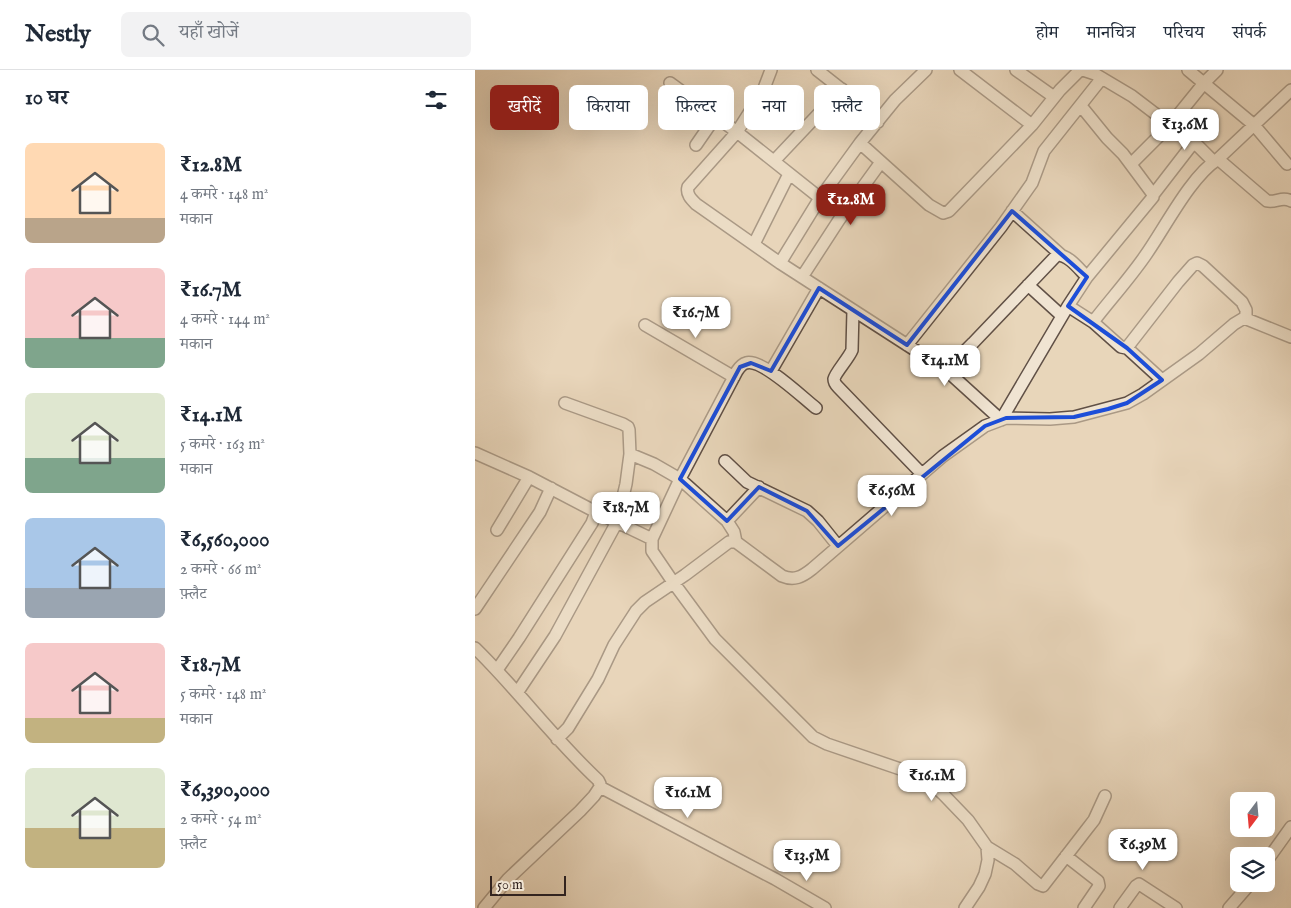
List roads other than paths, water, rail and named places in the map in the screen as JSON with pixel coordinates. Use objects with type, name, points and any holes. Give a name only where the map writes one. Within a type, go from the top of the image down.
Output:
[{"type":"street","points":[[771,70],[763,91],[737,132],[689,185],[687,192],[690,198],[780,263],[946,370],[1001,420]]},
{"type":"street","points":[[817,70],[836,85]]},
{"type":"street","points":[[880,119],[895,100],[926,70]]},
{"type":"street","points":[[960,70],[1032,125]]},
{"type":"street","points":[[1016,70],[1054,97]]},
{"type":"street","points":[[1189,70],[1254,125],[1287,164]]},
{"type":"street","points":[[1131,164],[1172,123],[1217,70]]},
{"type":"street","points":[[860,143],[929,205],[944,213],[952,208],[1032,125],[1076,71],[1089,71],[1132,96],[1172,123],[1267,201],[1272,202],[1283,198],[1291,201]]},
{"type":"street","points":[[907,345],[1001,227],[1032,183],[1044,151],[1103,78]]},
{"type":"street","points":[[1093,322],[1145,257],[1188,191],[1205,169],[1216,161],[1291,90]]},
{"type":"street","points":[[1081,106],[1107,138],[1123,154],[1153,195]]},
{"type":"street","points":[[773,161],[814,118]]},
{"type":"street","points":[[696,145],[706,130]]},
{"type":"street","points":[[734,130],[820,198]]},
{"type":"street","points":[[780,263],[820,198],[871,130]]},
{"type":"street","points":[[1001,420],[1087,277],[1152,200],[1153,195],[1194,142]]},
{"type":"street","points":[[802,277],[839,220],[881,162]]},
{"type":"street","points":[[754,244],[789,174]]},
{"type":"street","points":[[1012,211],[1087,277]]},
{"type":"street","points":[[946,370],[1057,255],[1061,255]]},
{"type":"street","points":[[1127,348],[1178,282],[1196,263],[1203,266],[1242,302],[1247,318]]},
{"type":"street","points":[[1028,285],[1062,316]]},
{"type":"street","points":[[771,371],[819,288]]},
{"type":"street","points":[[1068,306],[1093,322],[1121,347],[1127,348],[1162,380]]},
{"type":"street","points":[[853,310],[852,350],[836,375],[835,382],[838,388],[922,474]]},
{"type":"street","points":[[557,739],[568,728],[593,687],[613,645],[636,611],[645,602],[727,543],[731,541],[736,542],[782,576],[795,579],[800,578],[943,456],[985,426],[1006,418],[1050,419],[1074,417],[1127,403],[1143,394],[1199,354],[1237,321],[1247,318],[1291,336]]},
{"type":"street","points":[[645,325],[734,377]]},
{"type":"street","points":[[816,408],[771,371],[757,364],[746,363],[740,367],[680,480],[652,539],[654,555],[715,639],[813,737],[827,744],[919,776],[931,783],[968,820],[987,847],[1015,864],[1041,886],[1044,885],[1094,820],[1105,796]]},
{"type":"street","points":[[517,693],[555,636],[617,522],[626,484],[630,454],[628,427],[565,403]]},
{"type":"street","points":[[475,453],[551,488],[652,539]]},
{"type":"street","points":[[630,454],[654,464],[680,480],[727,521],[734,532],[736,542]]},
{"type":"street","points":[[725,461],[744,480],[807,511],[818,521],[838,546]]},
{"type":"street","points":[[497,530],[529,478]]},
{"type":"street","points":[[727,521],[759,487]]},
{"type":"street","points":[[475,609],[540,512],[551,488]]},
{"type":"street","points":[[497,670],[525,630],[596,512]]},
{"type":"street","points":[[475,648],[600,784],[594,796],[580,811],[508,879],[483,908]]},
{"type":"street","points":[[600,787],[775,879],[825,908]]},
{"type":"street","points":[[1275,853],[1287,842],[1291,827]]},
{"type":"street","points":[[965,908],[985,874],[988,860],[987,847]]},
{"type":"street","points":[[1066,856],[1098,881],[1097,890],[1084,908]]},
{"type":"street","points":[[1120,908],[1136,886],[1145,881],[1176,908]]},
{"type":"street","points":[[1229,908],[1243,892]]}]
